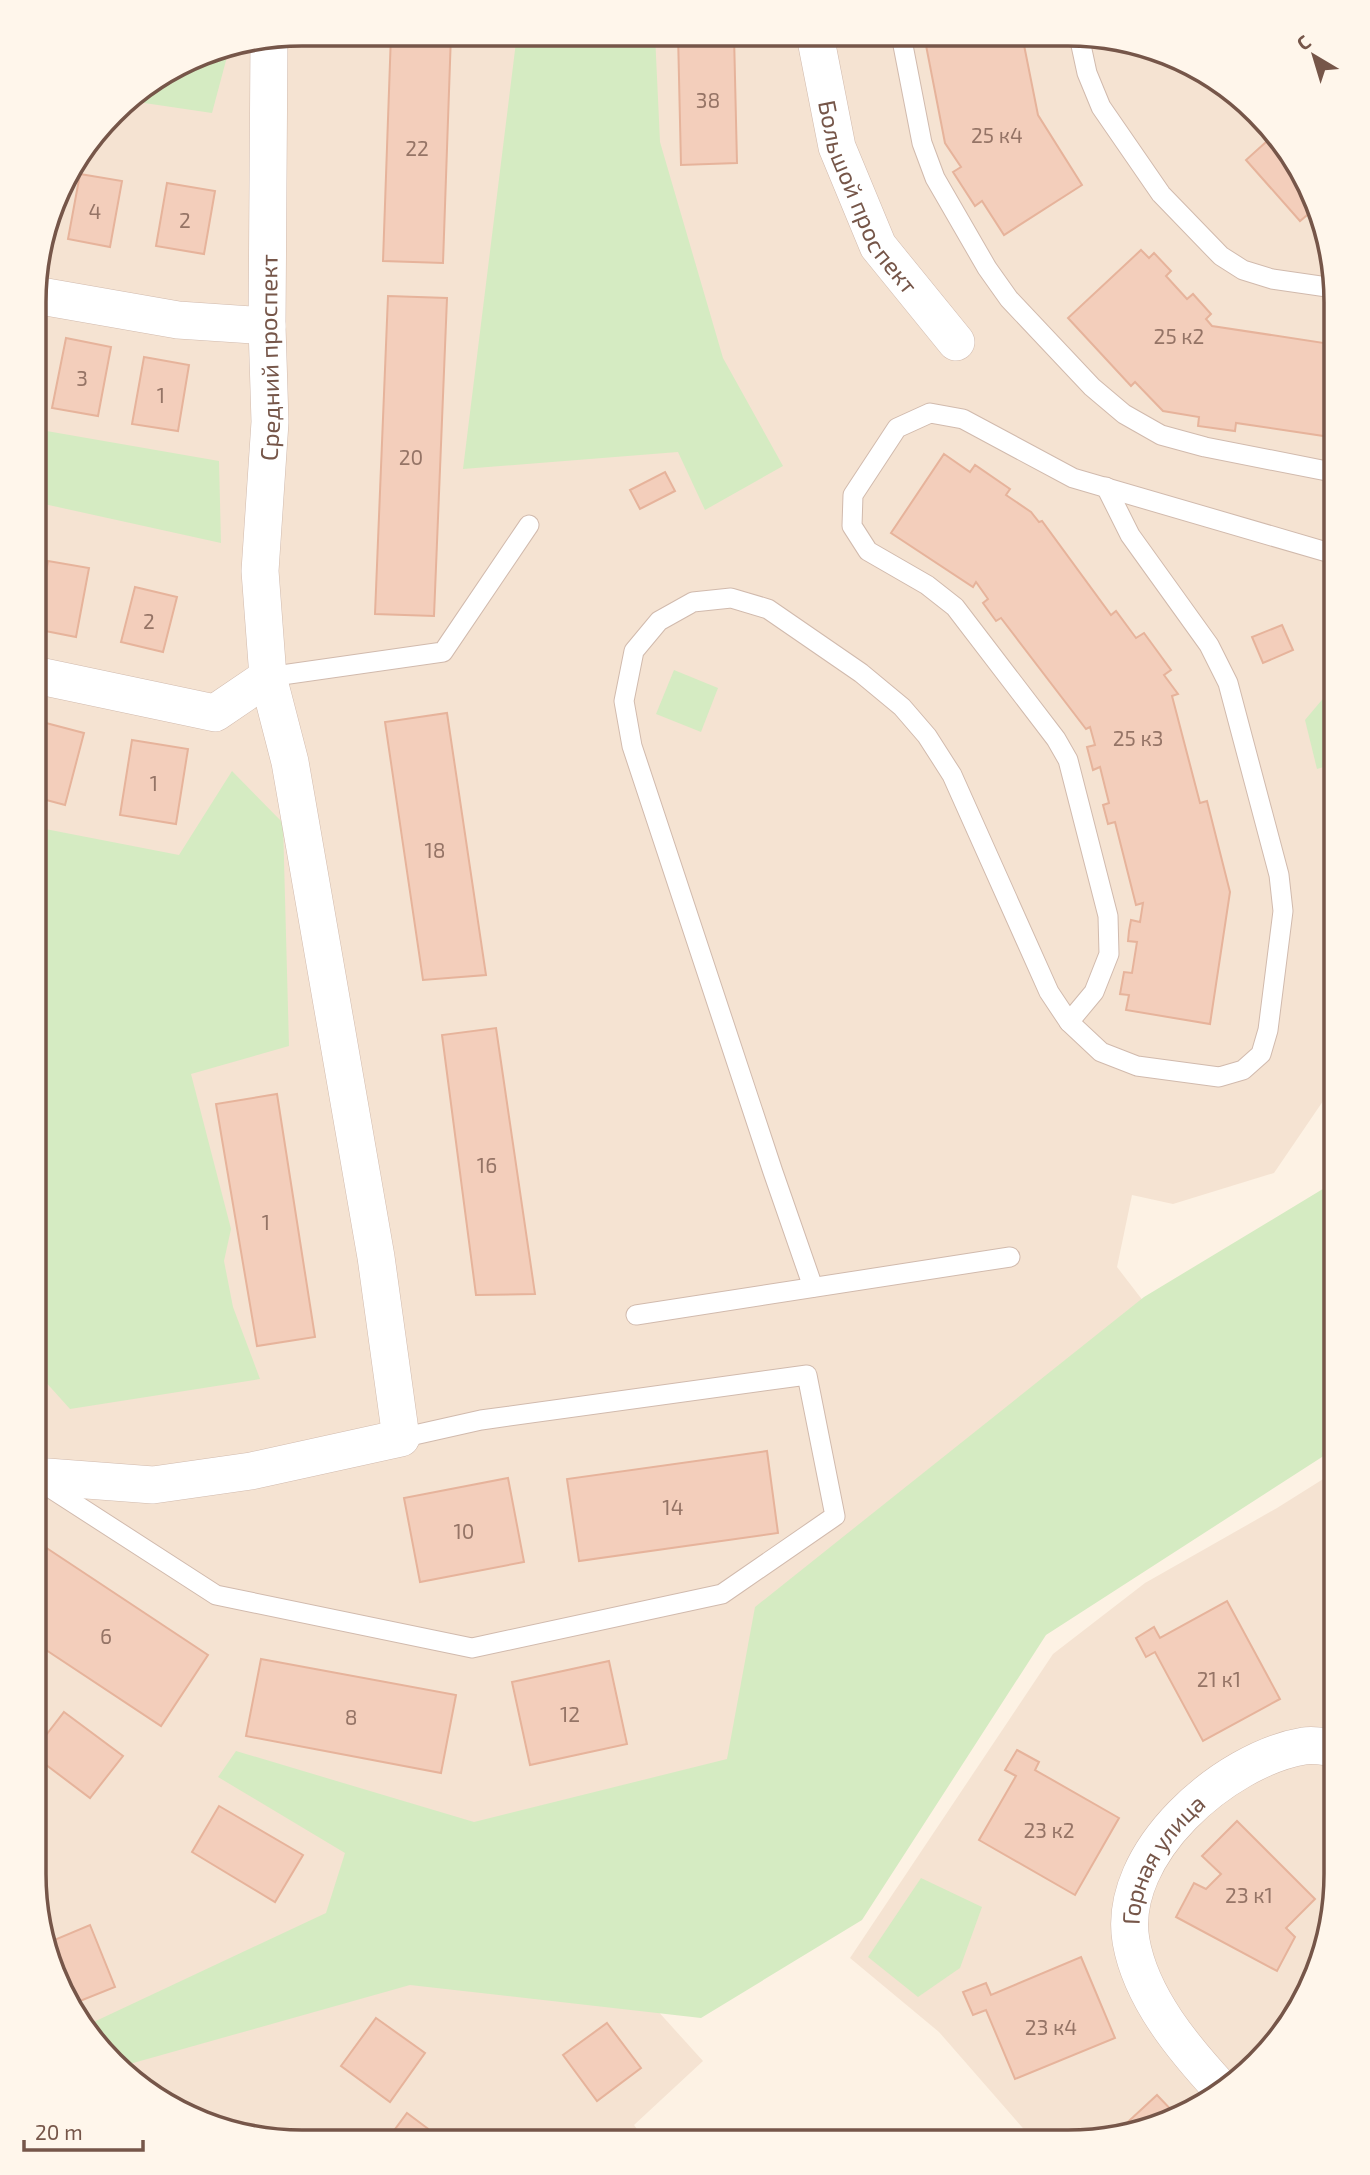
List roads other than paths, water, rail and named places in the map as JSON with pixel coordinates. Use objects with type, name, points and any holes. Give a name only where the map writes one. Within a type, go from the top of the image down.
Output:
[{"type":"street","name":"Большой проспект","points":[[817,46],[837,146],[878,246],[956,342]]},
{"type":"street","name":"Средний проспект","points":[[269,48],[267,326],[270,422],[260,571],[268,677],[290,762],[376,1257],[401,1438]]},
{"type":"street","points":[[46,297],[178,320],[267,326]]},
{"type":"street","points":[[46,676],[215,713],[268,677]]},
{"type":"street","points":[[46,1478],[153,1485],[251,1471],[401,1438]]},
{"type":"street","name":"Горная улица","points":[[1216,2083],[1191,2055],[1143,1981],[1131,1940],[1132,1903],[1144,1868],[1168,1832],[1193,1805],[1225,1779],[1263,1758],[1306,1745],[1324,1747]]},
{"type":"lane","points":[[903,46],[922,143],[935,178],[987,268],[1009,299],[1092,387],[1124,414],[1161,435],[1205,447],[1324,470]]},
{"type":"lane","points":[[1081,46],[1087,73],[1101,107],[1161,194],[1221,256],[1243,270],[1272,279],[1324,287]]},
{"type":"lane","points":[[1069,1022],[1094,992],[1109,954],[1108,916],[1068,760],[1056,739],[955,607],[927,585],[868,551],[852,526],[853,495],[897,428],[930,413],[963,419],[1073,478],[1324,551]]},
{"type":"lane","points":[[813,1287],[632,746],[624,701],[634,651],[659,621],[693,602],[731,598],[768,609],[862,673],[902,707],[927,736],[952,775],[1049,992],[1069,1022],[1101,1052],[1137,1066],[1219,1077],[1243,1070],[1261,1054],[1268,1030],[1283,911],[1279,875],[1228,683],[1209,645],[1130,535],[1106,487]]},
{"type":"lane","points":[[268,677],[443,652],[529,526]]},
{"type":"lane","points":[[636,1315],[1010,1257]]},
{"type":"lane","points":[[46,1485],[216,1595],[472,1648],[722,1594],[835,1516],[807,1376],[481,1420],[401,1438]]}]
